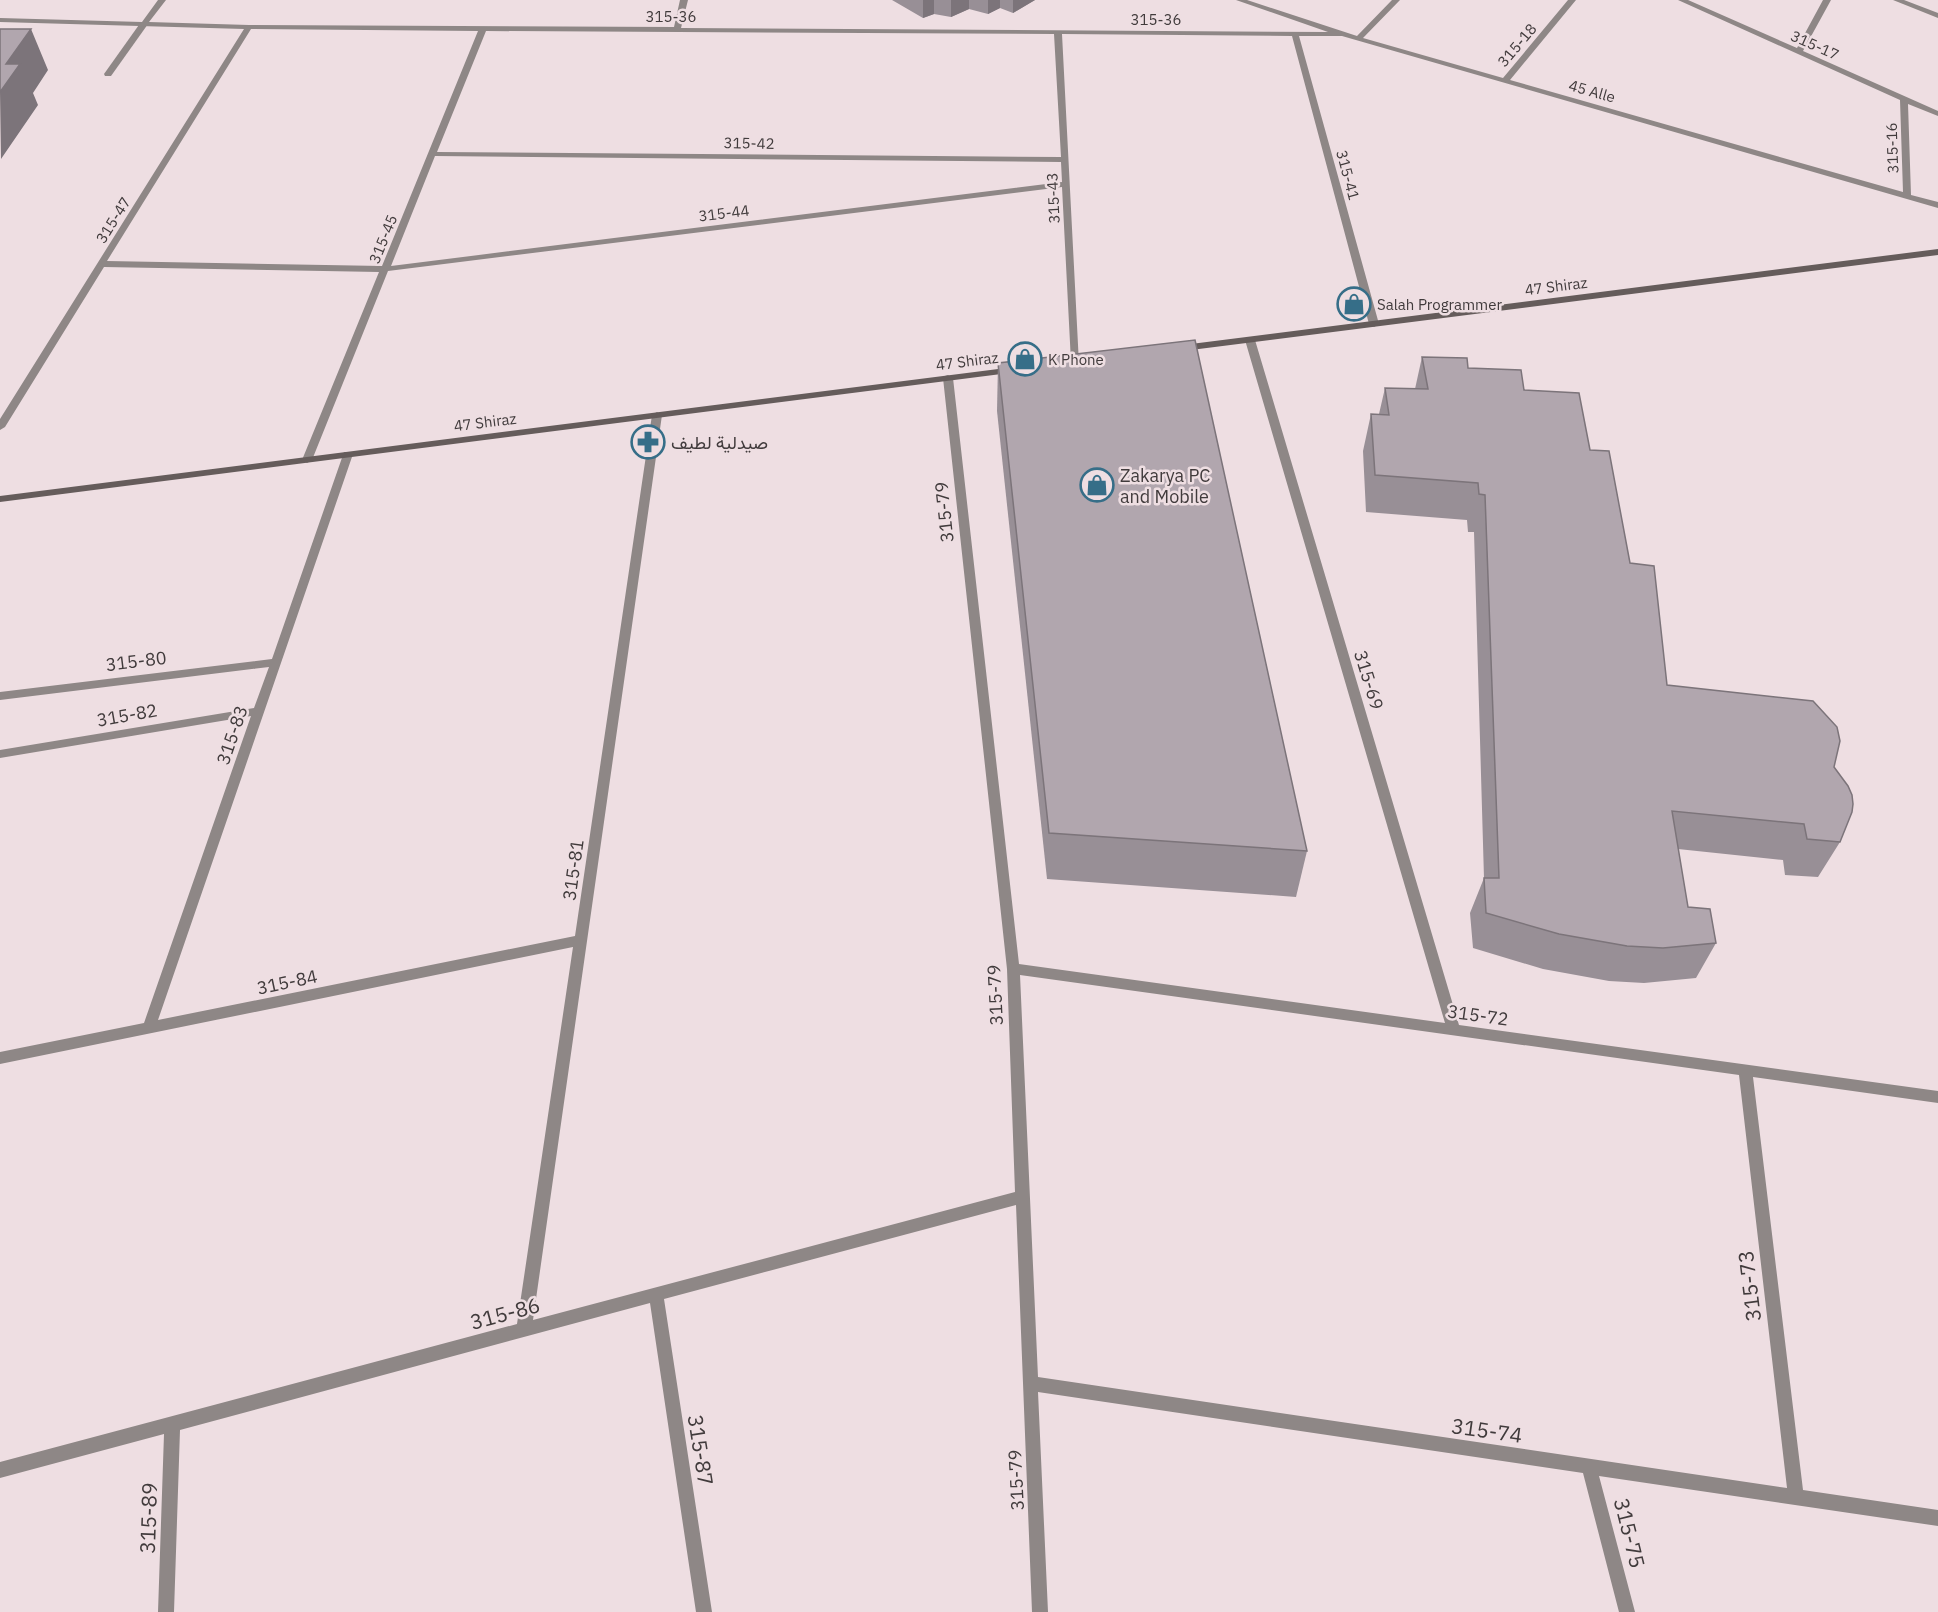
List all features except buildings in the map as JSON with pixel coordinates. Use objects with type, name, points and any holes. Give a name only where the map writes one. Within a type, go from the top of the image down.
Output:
[{"type":"street","points":[[108,74],[162,0]]},
{"type":"street","points":[[677,29],[684,0]]},
{"type":"street","name":"45 Alle","points":[[1240,0],[1358,39],[1938,205]]},
{"type":"street","points":[[1358,39],[1396,0]]},
{"type":"street","name":"315-18","points":[[1506,80],[1572,0]]},
{"type":"street","name":"315-17","points":[[1682,0],[1938,114]]},
{"type":"street","points":[[1798,52],[1827,0]]},
{"type":"street","points":[[1897,0],[1938,16]]},
{"type":"street","name":"315-36","points":[[0,20],[249,27],[1341,34]]},
{"type":"street","name":"315-47","points":[[0,427],[249,27]]},
{"type":"street","name":"315-45","points":[[307,460],[483,28]]},
{"type":"street","name":"315-43","points":[[1058,32],[1076,362]]},
{"type":"street","name":"315-41","points":[[1295,33],[1374,324]]},
{"type":"street","name":"315-16","points":[[1904,99],[1907,195]]},
{"type":"street","name":"315-42","points":[[432,154],[1065,160]]},
{"type":"street","name":"315-44","points":[[102,264],[386,269],[1066,184]]},
{"type":"street","name":"47 Shiraz","points":[[1168,350],[1938,252]]},
{"type":"street","name":"315-69","points":[[1250,340],[1454,1030]]},
{"type":"street","points":[[1064,363],[1087,360]]},
{"type":"street","name":"47 Shiraz","points":[[0,499],[1029,368]]},
{"type":"street","name":"315-79","points":[[948,378],[1013,969],[1040,1612]]},
{"type":"street","name":"315-81","points":[[524,1330],[657,414]]},
{"type":"street","name":"315-83","points":[[149,1028],[348,454]]},
{"type":"street","name":"315-80","points":[[0,696],[276,662]]},
{"type":"street","name":"315-82","points":[[0,754],[259,711]]},
{"type":"street","name":"315-84","points":[[0,1058],[581,940]]},
{"type":"street","name":"315-72","points":[[1013,969],[1938,1097]]},
{"type":"street","name":"315-73","points":[[1745,1071],[1796,1496]]},
{"type":"street","name":"315-86","points":[[0,1470],[1021,1197]]},
{"type":"street","name":"315-87","points":[[656,1295],[704,1612]]},
{"type":"street","name":"315-74","points":[[1030,1383],[1938,1518]]},
{"type":"street","name":"315-89","points":[[166,1612],[172,1425]]},
{"type":"street","name":"315-75","points":[[1589,1466],[1627,1612]]},
{"type":"place","name":"Salah Programmer","points":[[1354,304]]},
{"type":"place","name":"K Phone","points":[[1025,359]]},
{"type":"place","name":"صیدلیة لطیف","points":[[648,442]]},
{"type":"place","name":"Zakarya PC and Mobile","points":[[1097,485]]}]
